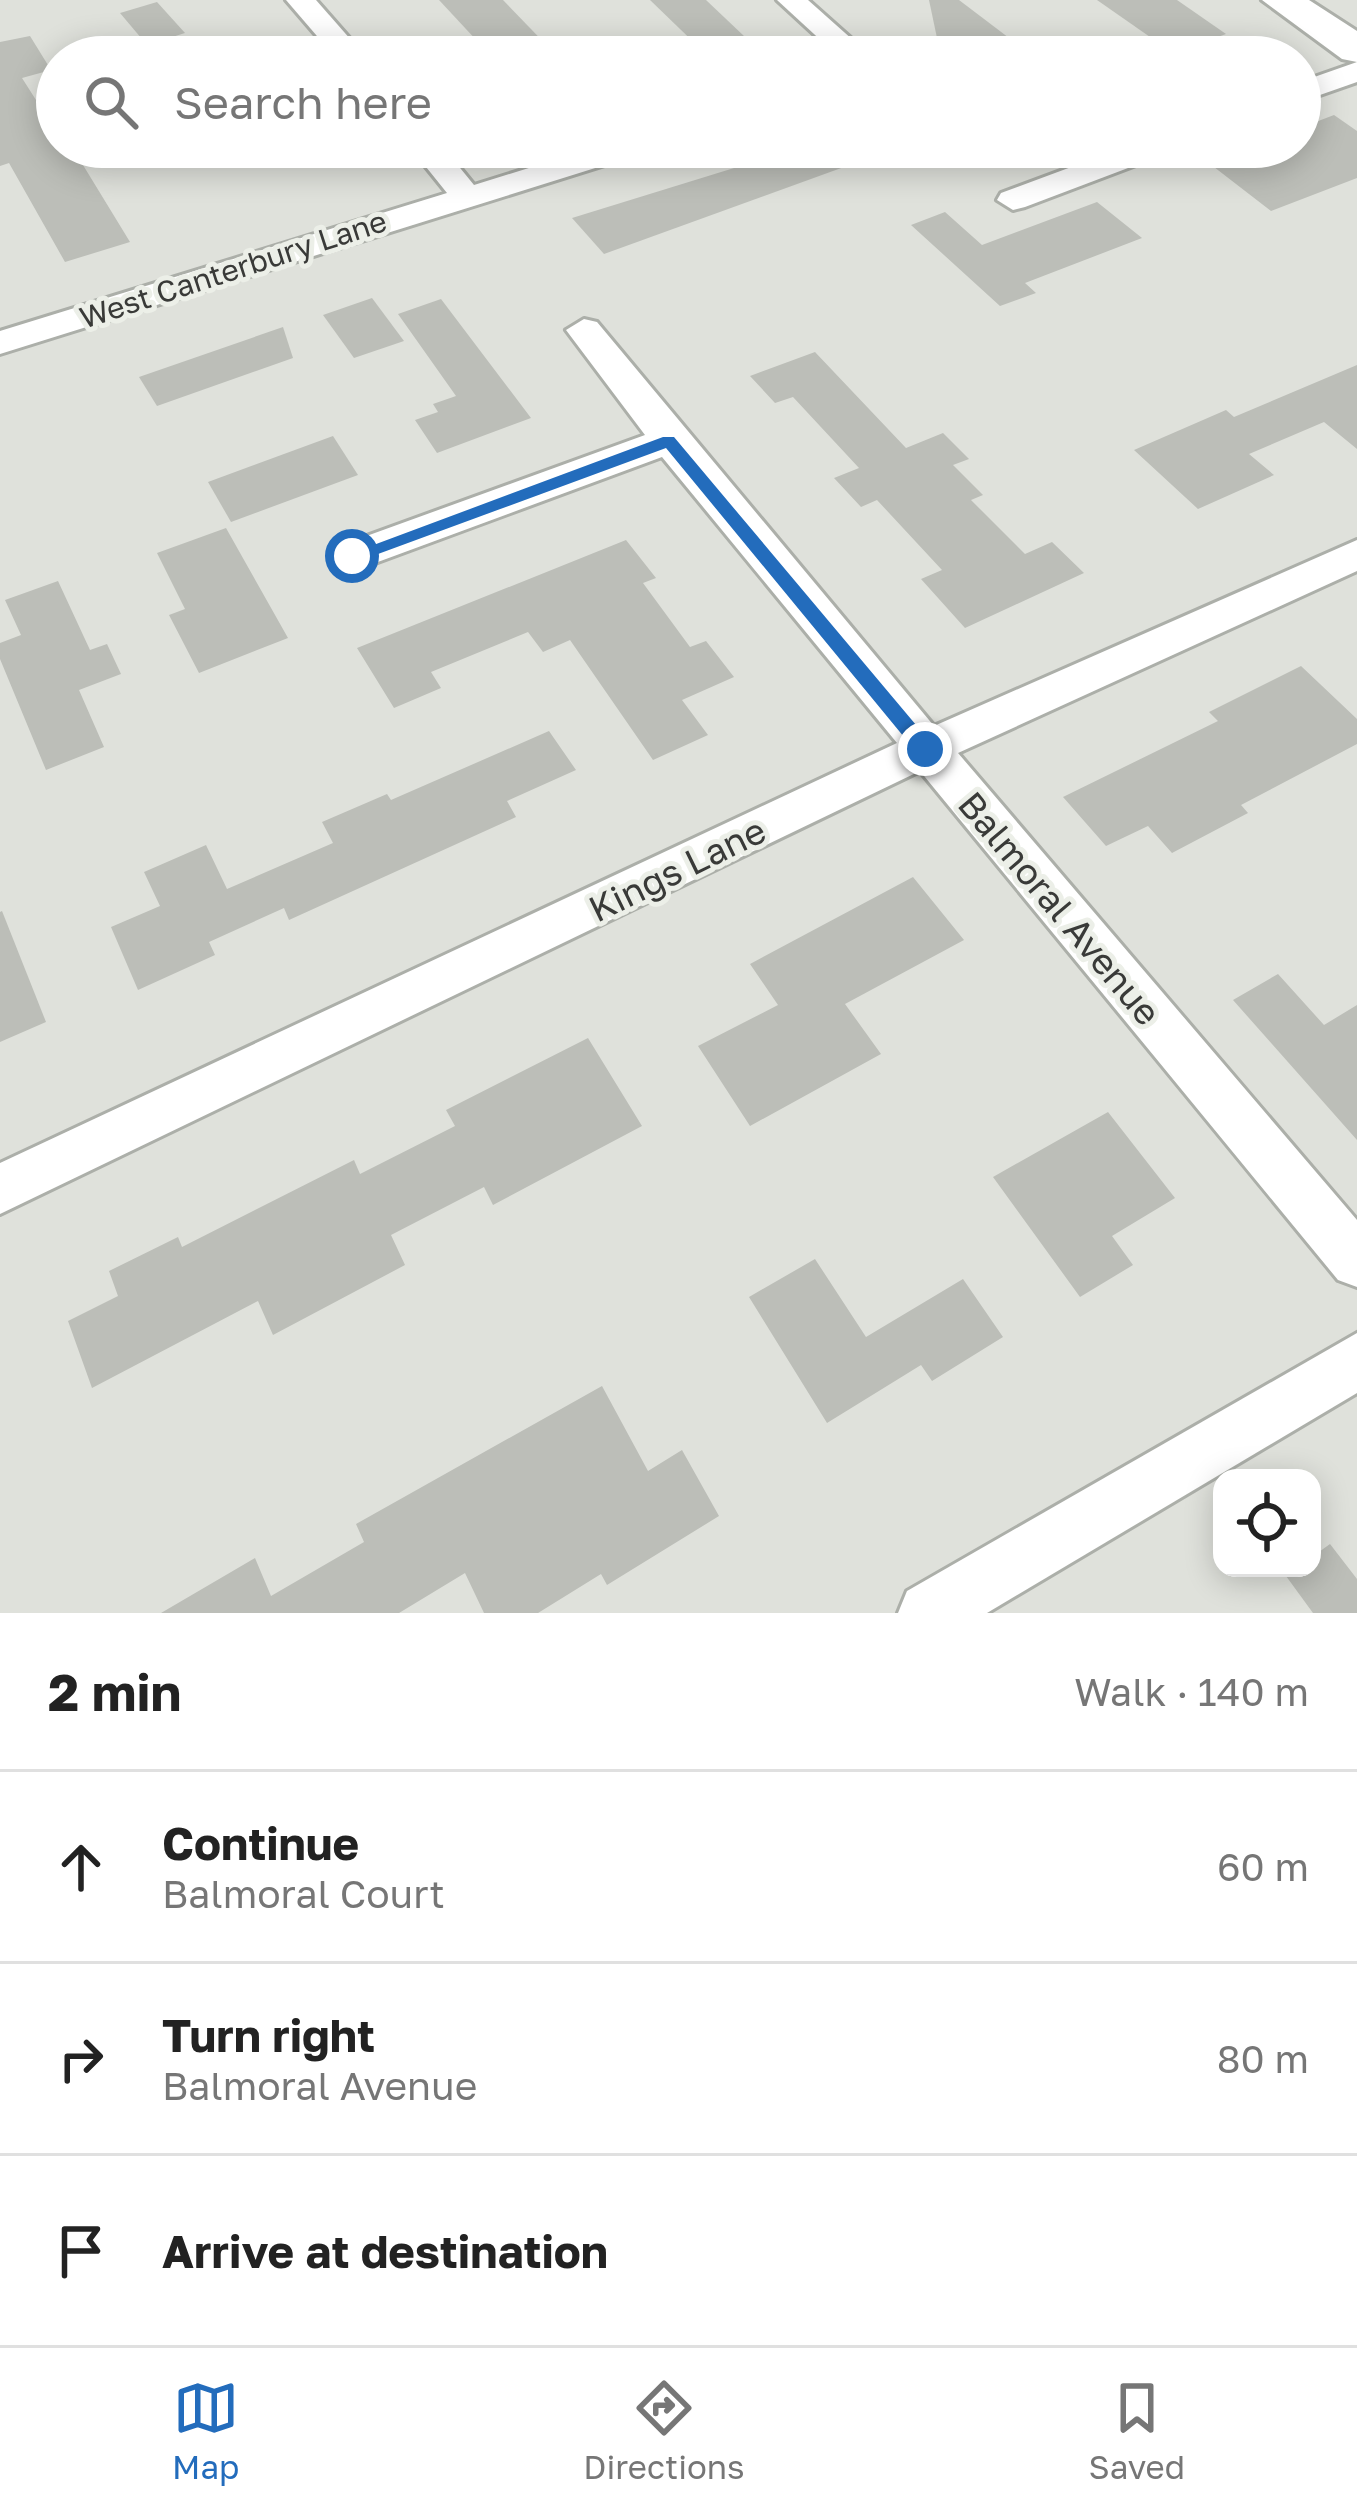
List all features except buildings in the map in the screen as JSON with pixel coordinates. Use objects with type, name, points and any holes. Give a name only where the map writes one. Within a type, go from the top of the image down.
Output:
[{"type":"street","points":[[300,0],[332,36]]},
{"type":"street","points":[[791,0],[832,36]]},
{"type":"street","points":[[1282,0],[1357,50]]},
{"type":"street","points":[[1321,85],[1357,71]]},
{"type":"street","points":[[443,168],[466,196]]},
{"type":"street","name":"West Canterbury Lane","points":[[0,343],[559,168]]},
{"type":"street","points":[[1012,200],[1098,168]]},
{"type":"street","name":"Balmoral Avenue","points":[[584,330],[925,749],[1357,1261]]},
{"type":"street","points":[[352,556],[669,440]]},
{"type":"street","name":"Kings Lane","points":[[0,1190],[925,749],[1357,554]]},
{"type":"street","points":[[929,1613],[1357,1361]]},
{"type":"route","points":[[352,556],[669,440],[925,749]]}]
